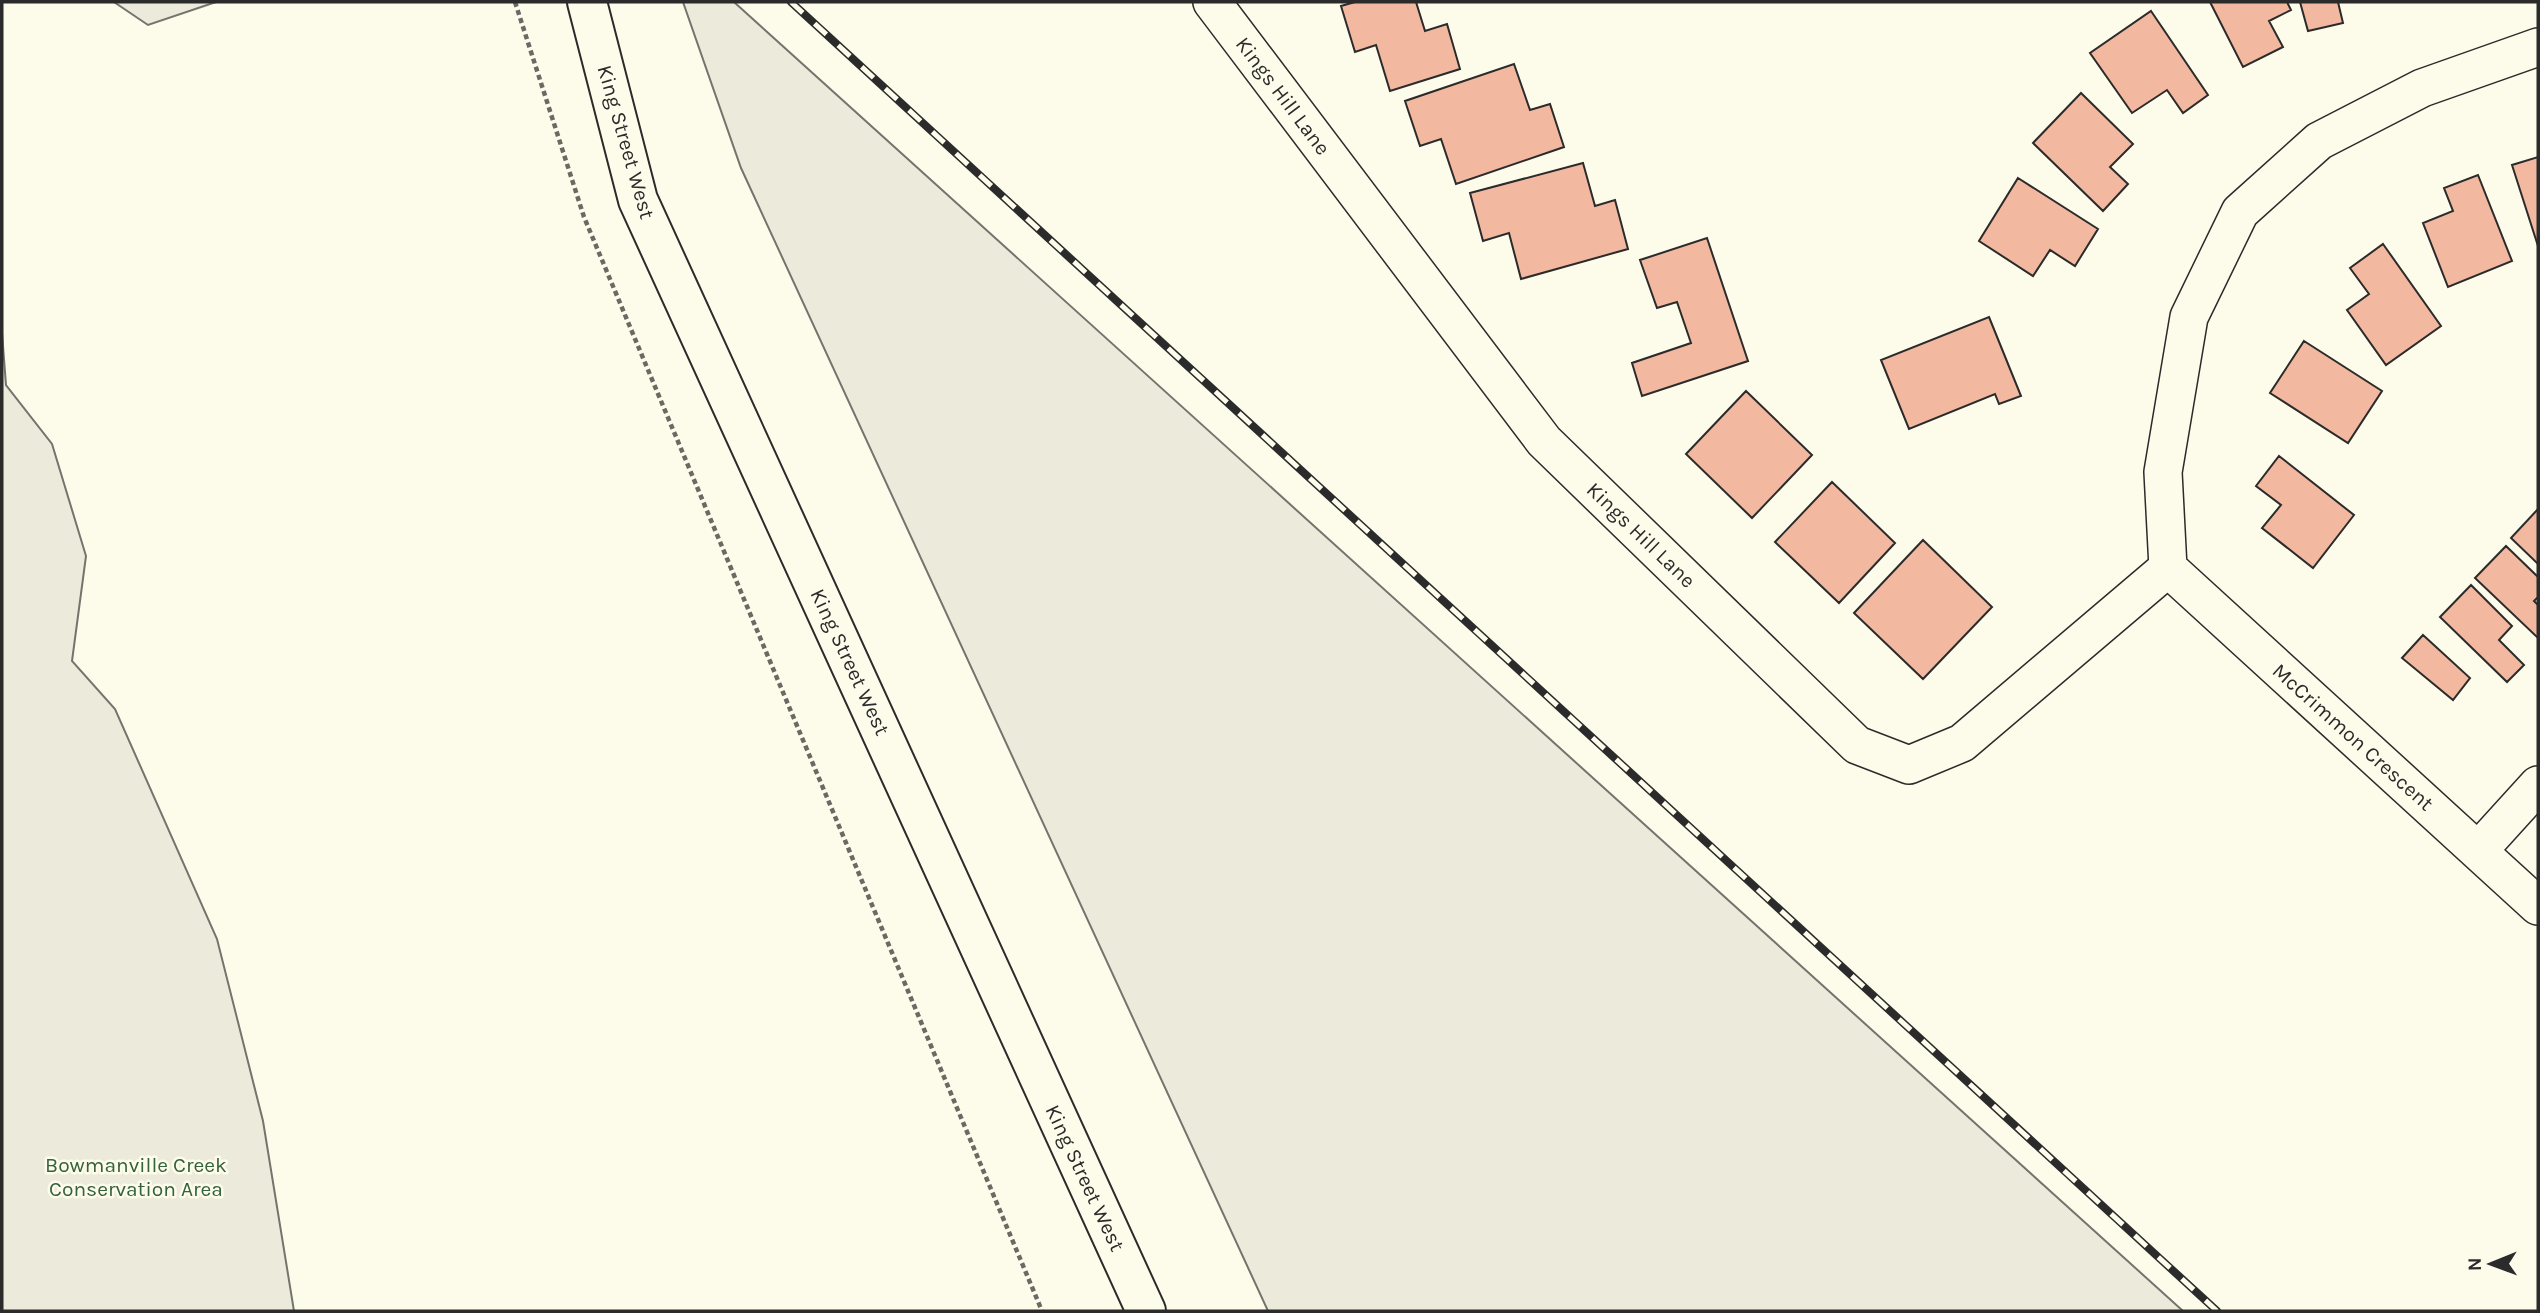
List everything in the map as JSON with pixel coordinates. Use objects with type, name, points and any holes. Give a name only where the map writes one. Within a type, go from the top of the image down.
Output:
[{"type":"main road","name":"King Street West","points":[[587,2],[638,200],[1146,1311]]},
{"type":"street","name":"Kings Hill Lane","points":[[1212,2],[1544,440],[1857,745],[1909,765],[1962,743],[2168,568]]},
{"type":"street","points":[[2168,568],[2163,472],[2189,317],[2240,212],[2319,141],[2422,88],[2538,47]]},
{"type":"street","name":"McCrimmon Crescent","points":[[2168,568],[2538,906]]},
{"type":"street","points":[[2478,851],[2538,785]]},
{"type":"path","points":[[515,2],[584,216],[1042,1311]]},
{"type":"green space","points":[[114,2],[216,2],[148,25]]},
{"type":"green space","points":[[683,2],[734,2],[2183,1311],[1268,1311],[741,168]]},
{"type":"green space","name":"Bowmanville Creek Conservation Area","points":[[2,333],[6,385],[52,444],[86,556],[72,661],[115,709],[217,939],[263,1121],[294,1311],[2,1311]]},
{"type":"building","points":[[1355,2],[1416,2],[1425,31],[1447,24],[1460,69],[1390,91],[1376,45],[1355,52],[1341,6]]},
{"type":"building","points":[[2210,2],[2287,2],[2291,10],[2269,21],[2283,47],[2243,67]]},
{"type":"building","points":[[2300,2],[2338,2],[2343,23],[2308,31]]},
{"type":"building","points":[[2151,11],[2208,95],[2183,113],[2167,90],[2132,113],[2090,53]]},
{"type":"building","points":[[1514,64],[1530,110],[1550,104],[1564,147],[1456,184],[1441,139],[1420,146],[1405,101]]},
{"type":"building","points":[[2081,93],[2133,144],[2110,167],[2128,184],[2103,211],[2033,143]]},
{"type":"building","points":[[2538,157],[2538,246],[2512,165]]},
{"type":"building","points":[[1583,163],[1595,206],[1615,200],[1628,249],[1521,279],[1509,233],[1483,241],[1470,193]]},
{"type":"building","points":[[2478,175],[2512,261],[2448,287],[2423,223],[2453,211],[2444,188]]},
{"type":"building","points":[[2018,178],[2098,229],[2075,266],[2050,250],[2033,276],[1979,241]]},
{"type":"building","points":[[1707,238],[1748,361],[1642,396],[1632,363],[1691,343],[1677,302],[1657,308],[1640,260]]},
{"type":"building","points":[[2383,244],[2441,326],[2386,365],[2347,310],[2369,294],[2350,268]]},
{"type":"building","points":[[1989,317],[2021,396],[1999,404],[1995,394],[1909,429],[1881,360]]},
{"type":"building","points":[[2304,341],[2382,391],[2348,443],[2270,393]]},
{"type":"building","points":[[1746,391],[1812,455],[1752,518],[1686,454]]},
{"type":"building","points":[[2279,456],[2354,515],[2313,568],[2262,528],[2281,505],[2256,486]]},
{"type":"building","points":[[1832,482],[1895,543],[1839,603],[1775,542]]},
{"type":"building","points":[[2538,509],[2538,564],[2511,538]]},
{"type":"building","points":[[1923,540],[1992,607],[1923,679],[1854,613]]},
{"type":"building","points":[[2506,546],[2538,577],[2538,597],[2534,601],[2538,605],[2538,638],[2475,578]]},
{"type":"building","points":[[2471,585],[2512,626],[2499,640],[2524,665],[2507,682],[2440,617]]},
{"type":"building","points":[[2423,635],[2470,678],[2453,700],[2402,658]]},
{"type":"railway","points":[[791,2],[2217,1311]]}]
